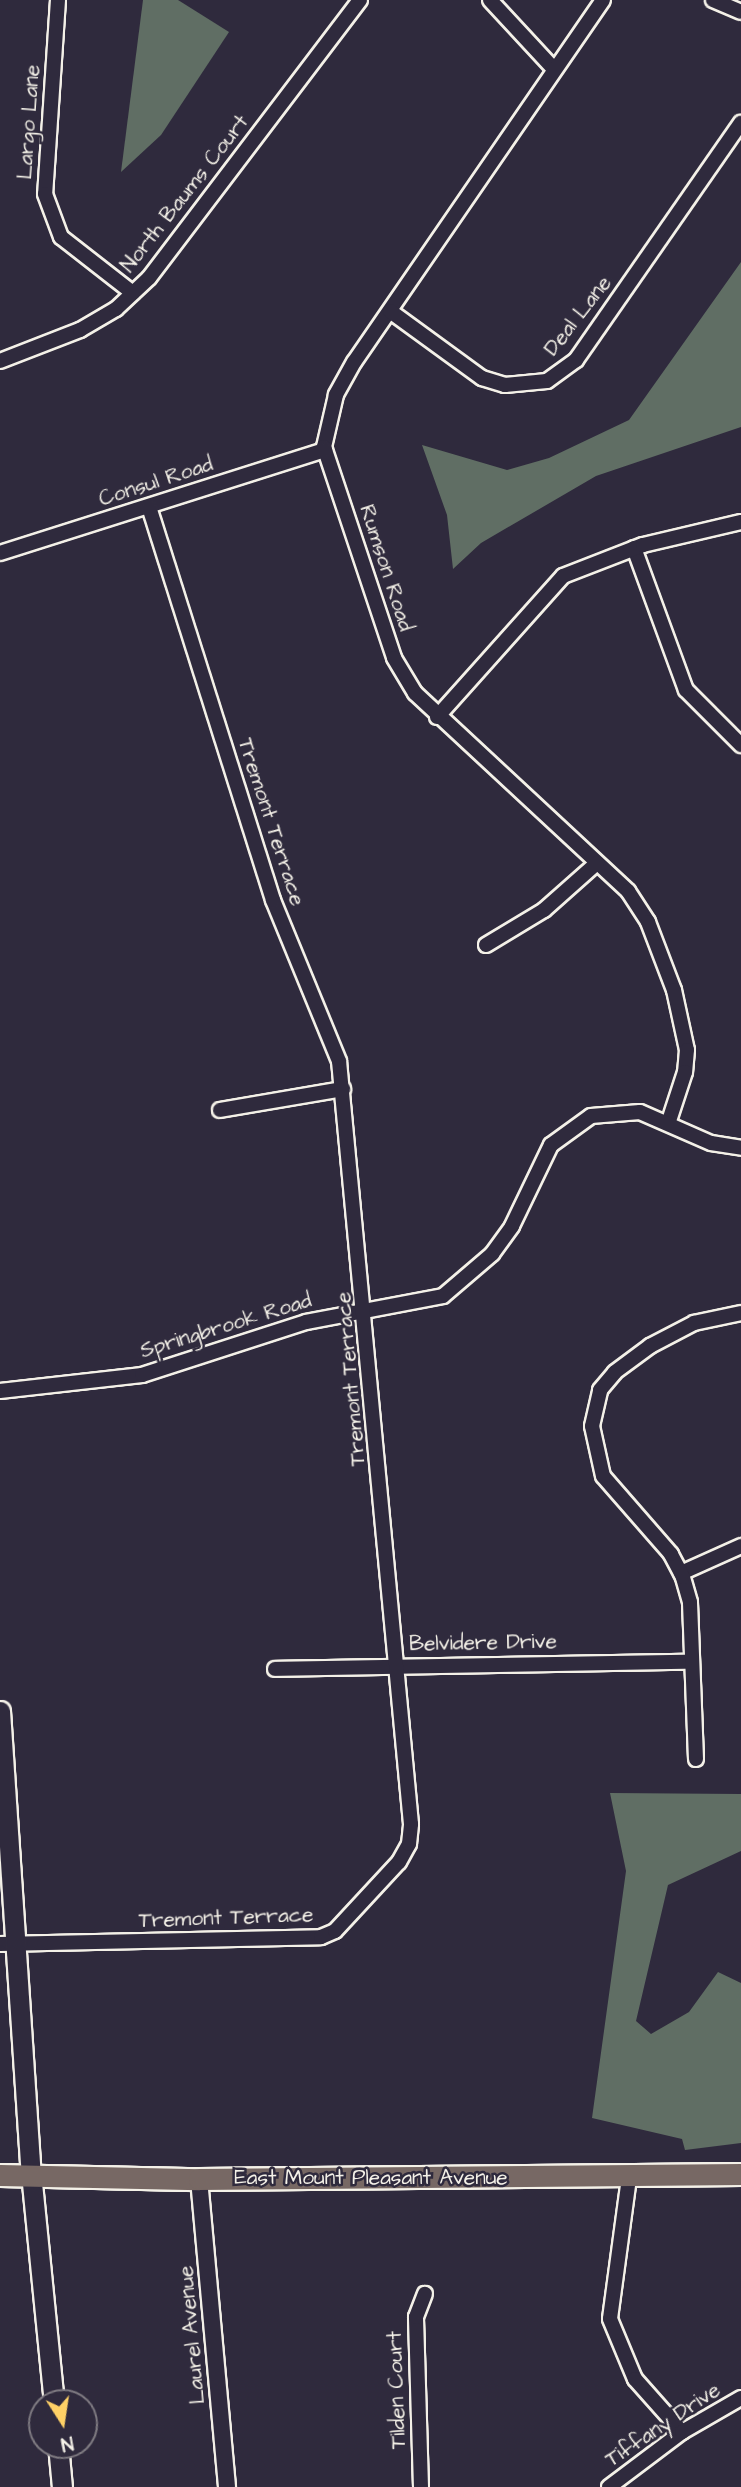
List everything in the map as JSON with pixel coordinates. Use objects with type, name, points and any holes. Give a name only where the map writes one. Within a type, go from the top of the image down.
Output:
[{"type":"main road","points":[[0,1711],[8,1944],[53,2389]]},
{"type":"main road","name":"East Mount Pleasant Avenue","points":[[0,2175],[199,2179],[629,2178],[741,2174]]},
{"type":"main road","points":[[59,2459],[62,2487]]},
{"type":"street","name":"Largo Lane","points":[[58,0],[45,194],[61,237],[133,293]]},
{"type":"street","points":[[341,0],[357,4]]},
{"type":"street","points":[[490,0],[553,68]]},
{"type":"street","name":"Rumson Road","points":[[603,0],[553,68],[336,395],[325,450],[394,658],[415,693],[437,717],[637,902],[674,990],[687,1050],[685,1072],[669,1121]]},
{"type":"street","points":[[713,0],[741,12]]},
{"type":"street","name":"North Baums Court","points":[[0,361],[80,330],[133,293],[149,278],[357,4]]},
{"type":"street","name":"Deal Lane","points":[[390,311],[482,378],[505,385],[547,381],[576,360],[741,123]]},
{"type":"street","name":"Consul Road","points":[[0,553],[149,508],[325,450]]},
{"type":"street","name":"Tremont Terrace","points":[[8,1944],[305,1940],[335,1931],[400,1862],[409,1844],[399,1665],[343,1089],[326,1022],[273,900],[149,508]]},
{"type":"street","points":[[437,717],[564,576],[634,548],[741,522]]},
{"type":"street","points":[[634,548],[686,690],[741,745]]},
{"type":"street","points":[[486,945],[544,910],[597,863]]},
{"type":"street","points":[[220,1110],[343,1089]]},
{"type":"street","name":"Springbrook Road","points":[[0,1391],[142,1375],[248,1337],[365,1309],[443,1296],[476,1272],[512,1226],[545,1153],[573,1125],[620,1110],[669,1121],[700,1139],[741,1148]]},
{"type":"street","points":[[696,1759],[690,1602],[681,1573],[671,1554],[603,1476],[594,1453],[594,1405],[615,1372],[650,1346],[694,1323],[741,1313]]},
{"type":"street","points":[[681,1573],[741,1546]]},
{"type":"street","name":"Belvidere Drive","points":[[275,1669],[692,1662]]},
{"type":"street","points":[[629,2178],[610,2319],[635,2379],[682,2432]]},
{"type":"street","name":"Laurel Avenue","points":[[199,2179],[227,2487]]},
{"type":"street","name":"Tilden Court","points":[[421,2487],[416,2317],[425,2294]]},
{"type":"street","name":"Tiffany Drive","points":[[609,2487],[682,2432],[741,2398]]},
{"type":"green space","points":[[143,0],[178,0],[229,32],[161,135],[121,172]]},
{"type":"green space","points":[[741,262],[741,427],[596,476],[481,543],[453,569],[447,515],[422,445],[507,470],[549,458],[629,420]]},
{"type":"green space","points":[[610,1793],[741,1794],[741,1851],[668,1885],[636,2021],[651,2034],[689,2012],[718,1972],[741,1983],[741,2143],[685,2150],[682,2139],[592,2118],[626,1871]]}]
